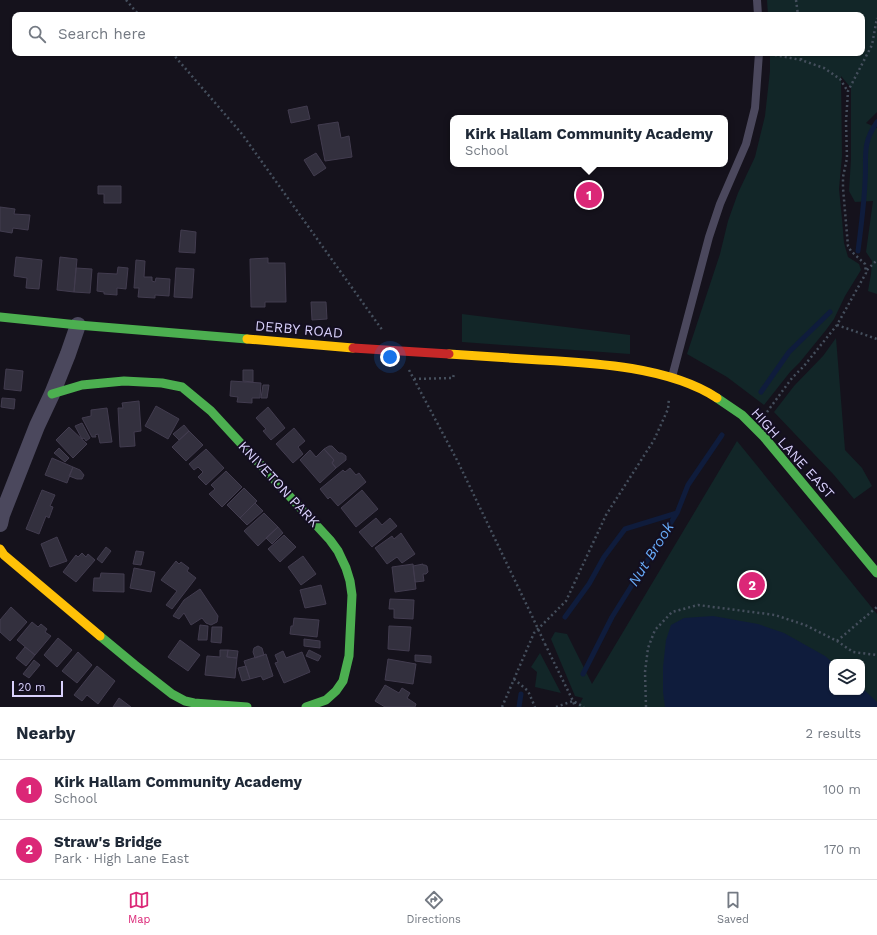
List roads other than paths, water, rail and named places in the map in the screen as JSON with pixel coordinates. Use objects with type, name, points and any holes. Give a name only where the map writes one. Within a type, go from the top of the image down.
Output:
[{"type":"main road","name":"DERBY ROAD","points":[[0,317],[353,348],[597,364]]},
{"type":"main road","name":"HIGH LANE EAST","points":[[597,364],[634,369],[672,377],[697,387],[734,409],[755,427],[877,573]]},
{"type":"main road","name":"KNIVETON PARK","points":[[52,394],[82,385],[124,381],[162,383],[182,387],[211,411],[330,540],[338,551],[350,581],[352,595],[349,656],[343,681],[336,691],[326,700],[306,707]]},
{"type":"main road","points":[[0,549],[4,555],[135,665],[172,694],[185,701],[194,703],[247,707]]},
{"type":"street","points":[[0,524],[2,515],[37,426],[68,354],[78,325]]},
{"type":"lane","points":[[757,0],[758,12]]},
{"type":"lane","points":[[672,377],[709,237],[720,204],[746,144],[755,108],[759,56]]},
{"type":"water","points":[[713,616],[758,624],[784,633],[829,659],[829,695],[865,695],[865,691],[877,702],[877,707],[665,707],[663,692],[663,667],[666,640],[671,625],[684,618]]},
{"type":"waterway","name":"Nut Brook","points":[[858,251],[864,199],[867,144],[872,130],[877,122]]},
{"type":"waterway","name":"Nut Brook","points":[[761,392],[789,352],[830,312]]},
{"type":"waterway","name":"Nut Brook","points":[[583,674],[612,617],[677,513],[688,485],[722,435]]},
{"type":"waterway","points":[[565,617],[589,584],[604,557],[625,529],[677,513]]},
{"type":"waterway","points":[[519,707],[521,694]]},
{"type":"place","name":"Kirk Hallam Community Academy","points":[[589,195]]},
{"type":"place","name":"Straw's Bridge","points":[[752,585]]}]
